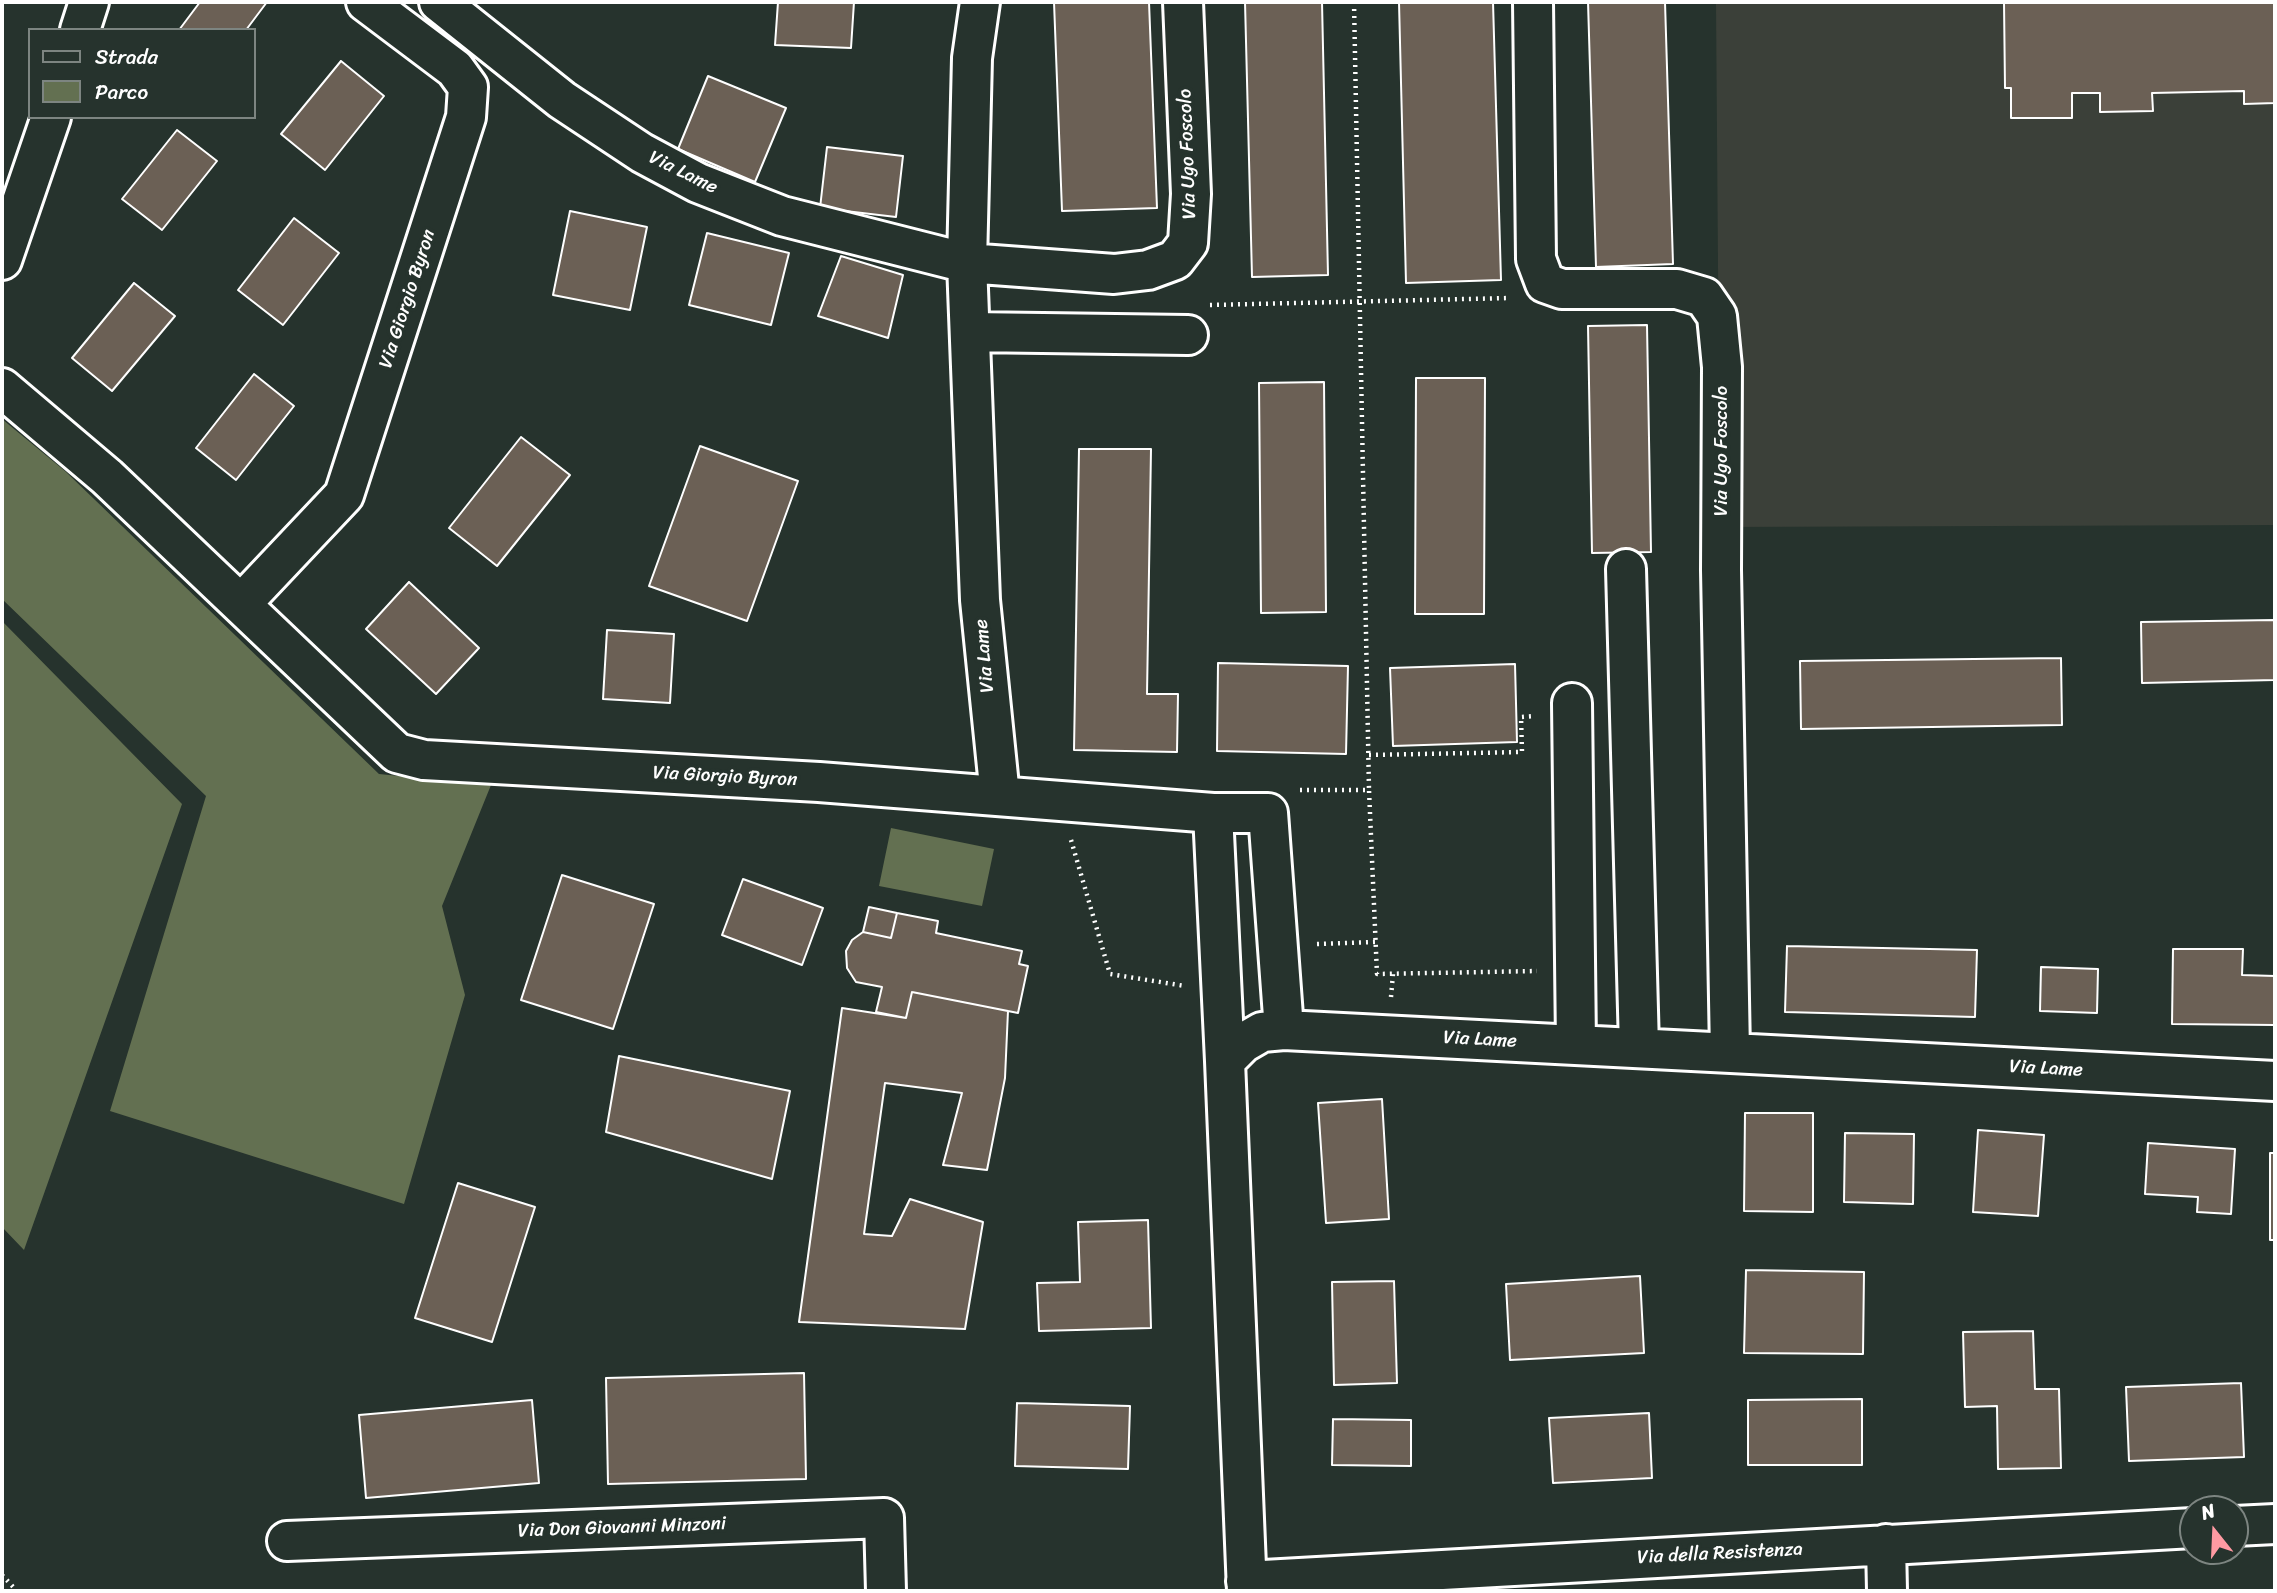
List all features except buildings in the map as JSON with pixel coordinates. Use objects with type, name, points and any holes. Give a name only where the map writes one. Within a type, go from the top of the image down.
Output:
[{"type":"street","points":[[81,28],[89,2]]},
{"type":"street","name":"Via Giorgio Byron","points":[[242,603],[344,495],[466,117],[468,87],[455,69],[366,2]]},
{"type":"street","name":"Via Lame","points":[[439,2],[562,100],[642,153],[698,183],[782,216],[967,263]]},
{"type":"street","name":"Via Lame","points":[[979,2],[972,58],[967,263],[980,600],[999,796]]},
{"type":"street","name":"Via Ugo Foscolo","points":[[967,263],[1115,274],[1148,270],[1175,260],[1188,243],[1191,223],[1183,2]]},
{"type":"street","points":[[1533,2],[1536,259],[1545,283]]},
{"type":"street","points":[[2,260],[50,119]]},
{"type":"street","name":"Via Ugo Foscolo","points":[[1545,283],[1562,289],[1677,289],[1704,297],[1717,316],[1722,367],[1721,569],[1730,1052]]},
{"type":"street","points":[[970,332],[1195,320]]},
{"type":"street","name":"Via Giorgio Byron","points":[[2,388],[107,477],[397,752],[424,760],[999,796],[1213,813],[1268,813],[1284,1030]]},
{"type":"street","points":[[1626,569],[1639,1047]]},
{"type":"street","points":[[1572,709],[1576,1045]]},
{"type":"street","points":[[1213,813],[1247,1586]]},
{"type":"street","name":"Via Lame","points":[[1225,1061],[1243,1043],[1262,1032],[1284,1030],[2275,1080]]},
{"type":"street","name":"Via Don Giovanni Minzoni","points":[[287,1541],[884,1518],[886,1591]]},
{"type":"street","points":[[2249,1525],[2275,1524]]},
{"type":"street","name":"Via della Resistenza","points":[[1247,1586],[1886,1544],[2179,1529]]},
{"type":"street","points":[[1886,1544],[1887,1591]]},
{"type":"path","points":[[1354,2],[1368,755],[1377,974],[1539,971]]},
{"type":"path","points":[[1195,320],[1360,302],[1511,298],[1545,283]]},
{"type":"path","points":[[1368,755],[1522,751],[1521,716],[1572,709]]},
{"type":"path","points":[[1300,790],[1369,790]]},
{"type":"path","points":[[1069,833],[1110,974],[1192,987]]},
{"type":"path","points":[[1304,944],[1375,942]]},
{"type":"path","points":[[1390,1006],[1393,974]]},
{"type":"path","points":[[2,1575],[17,1591]]},
{"type":"shaded area","points":[[1716,2],[2275,2],[2275,525],[1720,527]]},
{"type":"green space","points":[[2,419],[65,471],[379,774],[491,785],[442,906],[465,995],[404,1204],[110,1111],[206,796],[2,599]]},
{"type":"green space","points":[[2,621],[182,804],[24,1250],[2,1227]]},
{"type":"green space","points":[[891,828],[994,849],[982,906],[879,886]]}]
